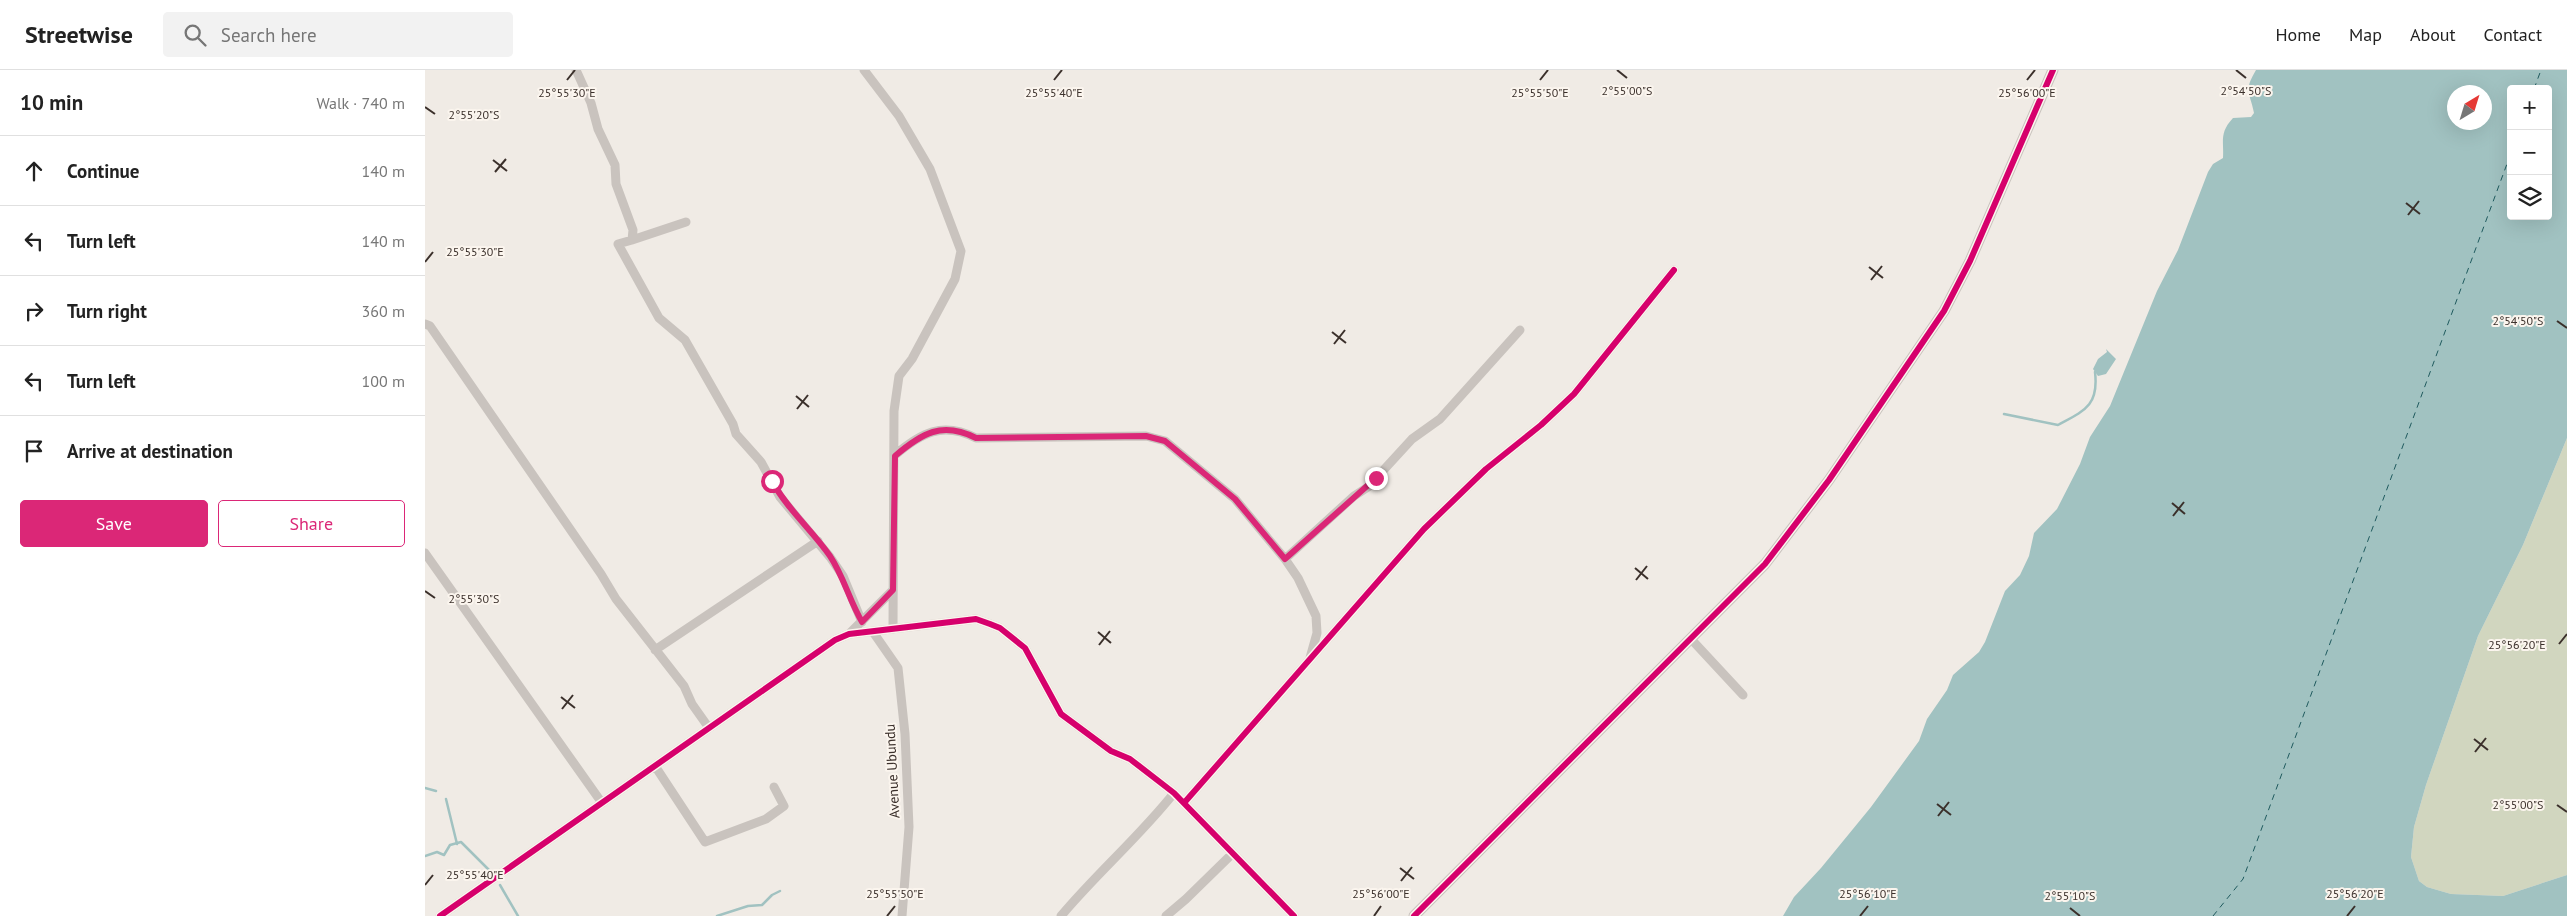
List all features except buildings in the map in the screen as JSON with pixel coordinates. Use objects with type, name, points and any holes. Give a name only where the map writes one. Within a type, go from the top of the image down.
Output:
[{"type":"street","points":[[576,70],[591,103],[598,129],[615,165],[616,184],[633,230],[632,240]]},
{"type":"street","points":[[865,70],[899,116],[930,170],[961,248],[960,264],[955,279],[912,359],[899,376],[894,411],[893,629]]},
{"type":"street","points":[[1414,916],[1623,704],[1765,564],[1829,480],[1944,312],[1970,261],[2053,70]]},
{"type":"street","points":[[686,222],[618,244],[659,318],[685,340],[733,424],[736,434],[761,462],[781,497],[818,541],[843,576],[862,622]]},
{"type":"street","points":[[1184,803],[1424,529],[1505,452],[1547,420],[1574,394],[1674,270]]},
{"type":"street","points":[[425,324],[430,326],[601,574],[616,599],[684,686],[691,702],[709,728]]},
{"type":"street","points":[[1285,559],[1354,496],[1368,488],[1413,439],[1440,419],[1520,330]]},
{"type":"street","points":[[895,456],[914,439],[939,429],[960,430],[976,438],[1146,436],[1165,441],[1235,499],[1285,559],[1298,578],[1316,616],[1317,633],[1309,661]]},
{"type":"street","points":[[655,650],[818,541]]},
{"type":"street","points":[[425,553],[602,803]]},
{"type":"street","points":[[849,634],[893,590]]},
{"type":"street","points":[[441,916],[835,640],[849,634],[976,619],[1000,628],[1017,640],[1030,655],[1055,706],[1061,714],[1111,751],[1130,759],[1173,793],[1295,916]]},
{"type":"street","name":"Avenue Ubundu","points":[[873,632],[898,668],[906,752],[909,827],[902,916]]},
{"type":"street","points":[[1691,639],[1743,695]]},
{"type":"street","points":[[655,766],[706,842],[766,819],[784,806],[774,788]]},
{"type":"street","points":[[1061,916],[1087,886],[1153,820],[1173,793]]},
{"type":"street","points":[[1165,916],[1186,899],[1232,854]]},
{"type":"green space","points":[[2567,438],[2567,875],[2503,896],[2451,894],[2427,887],[2419,881],[2411,857],[2414,827],[2426,785],[2478,636],[2523,545]]},
{"type":"water","points":[[2256,70],[2567,70],[2567,438],[2523,545],[2478,636],[2426,785],[2414,827],[2411,857],[2419,881],[2427,887],[2451,894],[2503,896],[2567,875],[2567,916],[1783,916],[1794,897],[1821,868],[1871,807],[1919,741],[1927,719],[1947,690],[1953,675],[1979,652],[1985,642],[2005,591],[2020,575],[2029,556],[2034,533],[2057,509],[2080,464],[2090,437],[2110,406],[2157,291],[2178,250],[2208,172],[2213,164],[2223,158],[2223,137],[2226,128],[2233,118],[2251,117],[2254,113],[2249,92],[2250,83]]},
{"type":"water","points":[[2106,349],[2116,359],[2106,374],[2098,376],[2093,369],[2098,359],[2107,352]]},
{"type":"waterway","points":[[2004,414],[2058,425],[2088,406],[2095,393],[2095,372]]},
{"type":"waterway","points":[[425,788],[436,791]]},
{"type":"waterway","points":[[446,799],[457,844]]},
{"type":"waterway","points":[[425,856],[437,852],[444,855],[450,845],[461,842],[493,874]]},
{"type":"waterway","points":[[500,885],[518,916]]},
{"type":"waterway","points":[[717,916],[748,906],[762,905],[772,895],[780,891]]},
{"type":"ferry route","points":[[2535,85],[2541,70]]},
{"type":"ferry route","points":[[2213,916],[2243,879],[2507,164]]},
{"type":"cycle path","points":[[1414,916],[1765,564],[1829,480],[1944,311],[1970,261],[2053,70]]},
{"type":"cycle path","points":[[1184,803],[1424,529],[1486,469],[1541,425],[1574,394],[1674,270]]},
{"type":"cycle path","points":[[440,916],[835,640],[849,634],[976,619],[1000,628],[1025,648],[1061,714],[1111,751],[1130,759],[1174,793],[1294,916]]},
{"type":"route","points":[[772,481],[781,497],[793,510],[800,522],[818,541],[843,576],[855,611],[862,622],[893,590],[895,456],[914,439],[939,429],[960,430],[976,438],[1146,436],[1165,441],[1235,499],[1285,559],[1354,496],[1368,488],[1376,478]]}]
